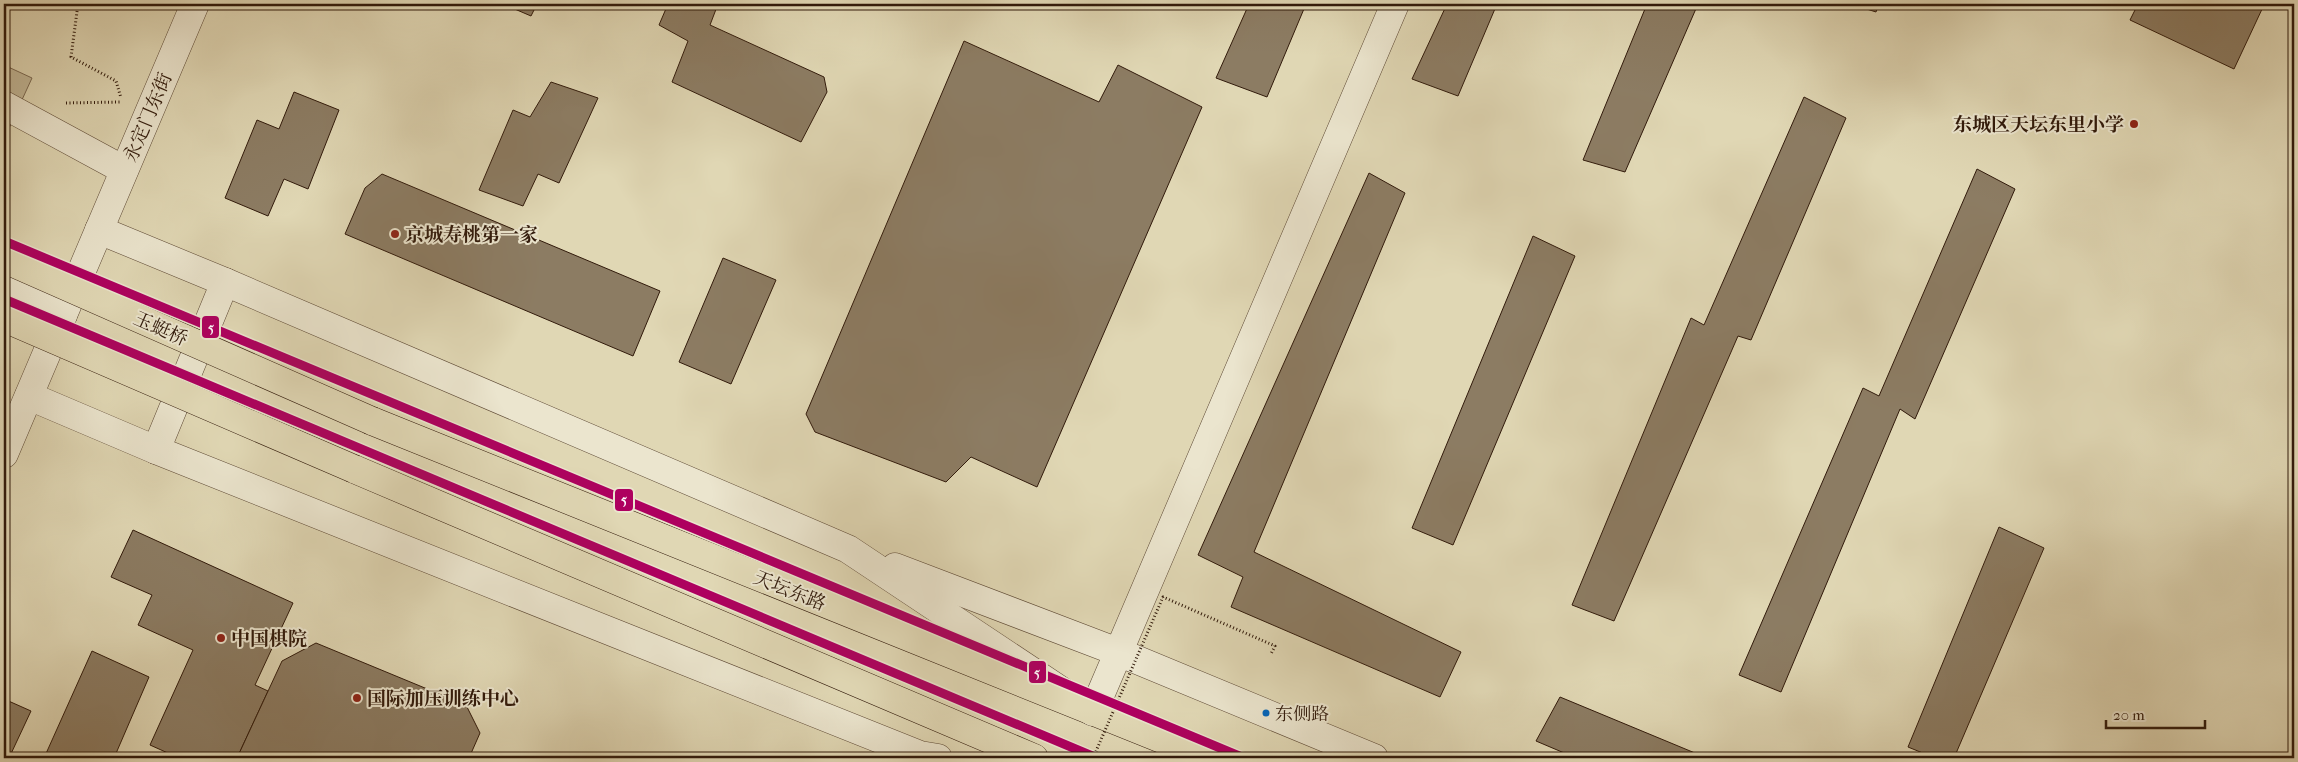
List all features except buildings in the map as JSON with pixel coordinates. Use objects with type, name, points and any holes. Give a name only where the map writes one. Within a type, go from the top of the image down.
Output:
[{"type":"main road","name":"玉蜓桥","points":[[4,259],[372,421]]},
{"type":"main road","points":[[4,318],[1034,758]]},
{"type":"main road","name":"天坛东路","points":[[372,421],[1209,758]]},
{"type":"street","name":"永定门东街","points":[[4,454],[195,4]]},
{"type":"street","points":[[848,549],[1092,712],[1395,4]]},
{"type":"street","points":[[10,108],[98,158],[124,170]]},
{"type":"street","points":[[99,230],[226,282],[848,549],[1118,652],[1374,758]]},
{"type":"street","points":[[156,450],[226,282]]},
{"type":"street","points":[[4,290],[63,315]]},
{"type":"street","points":[[28,396],[156,450],[929,757]]},
{"type":"path","points":[[78,4],[71,57],[116,81],[122,102]]},
{"type":"path","points":[[1093,758],[1163,597],[1275,646],[1271,654]]},
{"type":"shaded area","points":[[4,65],[32,78],[4,139]]},
{"type":"transit line","name":"5","points":[[4,241],[1244,758]]},
{"type":"transit line","name":"5","points":[[4,299],[1097,758]]},
{"type":"place","name":"东城区天坛东里小学","points":[[2134,124]]},
{"type":"place","name":"京城寿桃第一家","points":[[395,234]]},
{"type":"place","name":"中国棋院","points":[[221,638]]},
{"type":"place","name":"国际加压训练中心","points":[[357,698]]},
{"type":"place","name":"东侧路","points":[[1266,713]]}]
